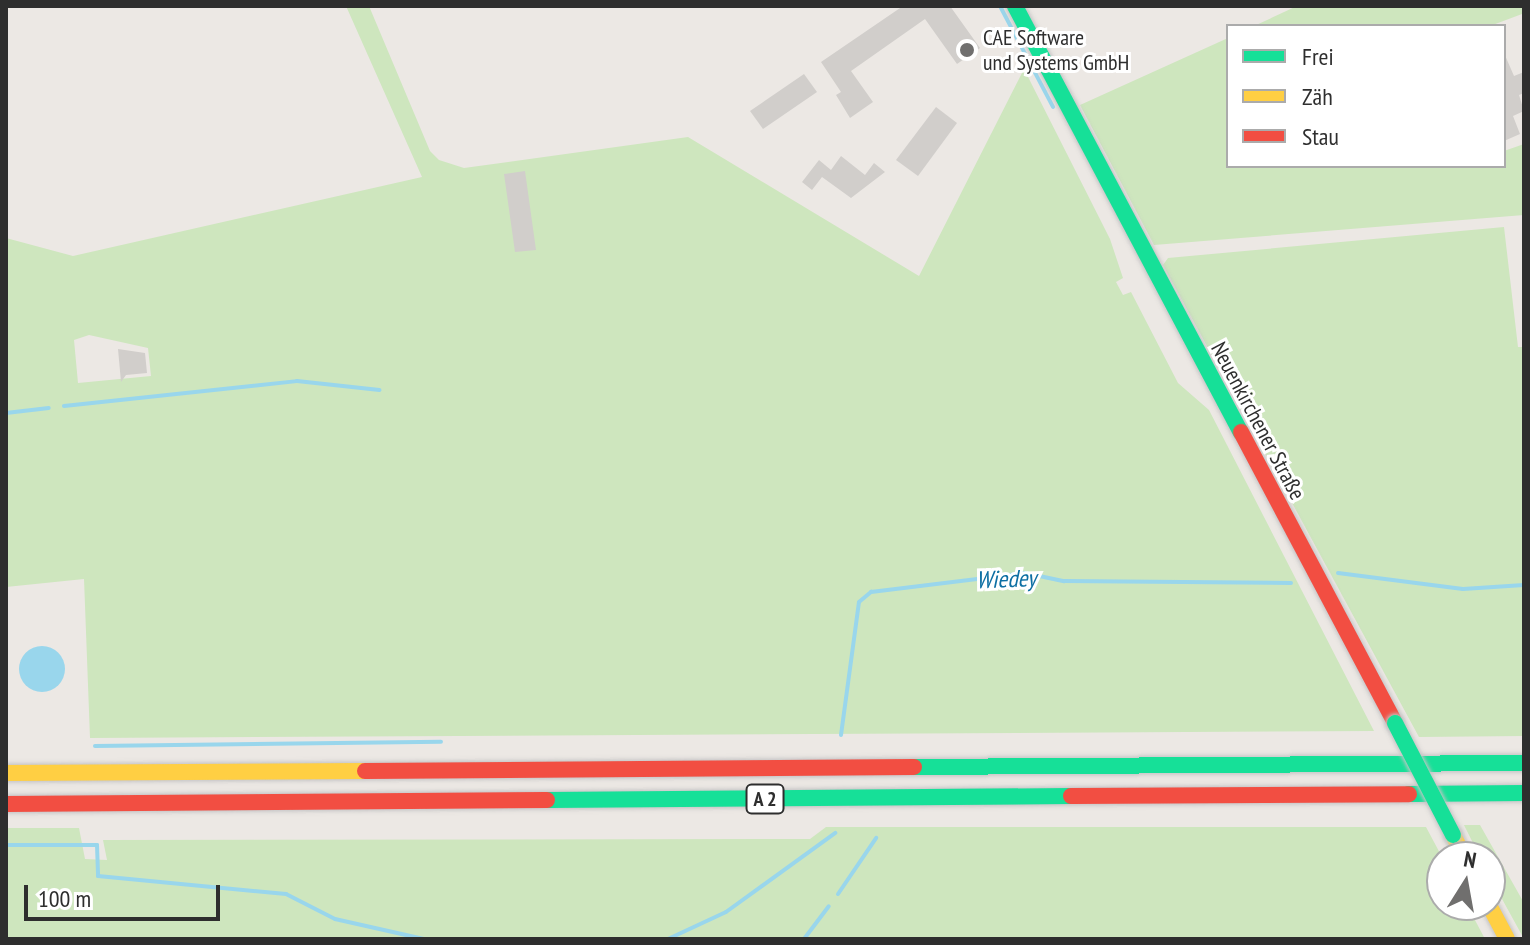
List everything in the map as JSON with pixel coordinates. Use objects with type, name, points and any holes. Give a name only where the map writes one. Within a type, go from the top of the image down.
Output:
[{"type":"main road","name":"Neuenkirchener Straße","points":[[1015,6],[1456,841]]},
{"type":"main road","name":"A 2","points":[[6,773],[1524,763]]},
{"type":"main road","name":"A 2","points":[[6,804],[1524,793]]},
{"type":"main road","points":[[1497,921],[1507,939]]},
{"type":"green space","points":[[346,6],[369,6],[430,151],[439,160],[464,168],[688,137],[919,276],[1024,69],[1110,239],[1123,278],[1116,282],[1123,295],[1131,292],[1178,383],[1209,410],[1374,731],[90,738],[84,579],[6,587],[6,238],[73,256],[422,177]],"holes":[[[89,335],[148,348],[151,376],[78,383],[74,340]]]},
{"type":"green space","points":[[1297,6],[1524,6],[1524,19],[1522,14],[1495,24],[1258,24]]},
{"type":"green space","points":[[1226,39],[1226,168],[1506,168],[1506,150],[1524,144],[1524,215],[1154,245],[1080,105]]},
{"type":"green space","points":[[1504,227],[1518,347],[1524,347],[1524,736],[1419,737],[1163,265],[1168,258]]},
{"type":"green space","points":[[1464,825],[1480,825],[1489,841],[1472,841]]},
{"type":"green space","points":[[826,827],[1426,827],[1433,841],[1426,841],[1426,921],[1475,921],[1485,939],[6,939],[6,828],[79,828],[85,859],[107,860],[103,840],[810,839]]},
{"type":"green space","points":[[1506,871],[1524,903],[1524,939],[1506,906]]},
{"type":"water","points":[[42,646],[58,653],[65,669],[58,685],[42,692],[26,685],[19,669],[26,653]]},
{"type":"building","points":[[903,6],[950,6],[980,48],[957,64],[925,19],[851,71],[873,102],[850,118],[836,95],[841,92],[821,62]]},
{"type":"building","points":[[1506,58],[1514,76],[1524,72],[1524,93],[1519,95],[1524,111],[1513,116],[1520,134],[1506,140]]},
{"type":"building","points":[[804,74],[817,92],[763,129],[750,111]]},
{"type":"building","points":[[936,107],[957,123],[918,176],[896,160]]},
{"type":"building","points":[[841,156],[865,175],[874,163],[885,172],[851,198],[822,177],[812,190],[802,182],[819,160],[831,170]]},
{"type":"building","points":[[525,171],[536,250],[515,252],[504,174]]},
{"type":"building","points":[[118,349],[145,353],[147,373],[126,375],[121,382]]},
{"type":"waterway","points":[[1000,6],[1053,107]]},
{"type":"waterway","points":[[64,406],[297,381],[380,390]]},
{"type":"waterway","points":[[6,413],[49,408]]},
{"type":"waterway","name":"Wiedey","points":[[841,735],[859,602],[871,592],[1025,573],[1064,581],[1291,583]]},
{"type":"waterway","name":"Wiedey","points":[[1338,573],[1463,589],[1524,585]]},
{"type":"waterway","points":[[95,746],[441,742]]},
{"type":"waterway","name":"Wiedey","points":[[668,939],[726,912],[835,833]]},
{"type":"waterway","points":[[838,894],[876,838]]},
{"type":"waterway","name":"Wiedey","points":[[6,845],[97,845],[98,876],[286,894],[335,919],[424,939]]},
{"type":"waterway","points":[[804,939],[829,906]]},
{"type":"traffic: fast","points":[[1015,6],[1241,432]]},
{"type":"traffic: fast","points":[[1395,723],[1453,835]]},
{"type":"traffic: fast","points":[[914,767],[1524,763]]},
{"type":"traffic: fast","points":[[1409,794],[1524,793]]},
{"type":"traffic: fast","points":[[547,800],[1071,796]]},
{"type":"traffic: slow","points":[[6,773],[365,771]]},
{"type":"traffic: slow","points":[[1453,835],[1456,841]]},
{"type":"traffic: slow","points":[[1497,921],[1507,939]]},
{"type":"traffic: jam","points":[[1241,432],[1395,723]]},
{"type":"traffic: jam","points":[[365,771],[914,767]]},
{"type":"traffic: jam","points":[[1071,796],[1409,794]]},
{"type":"traffic: jam","points":[[6,804],[547,800]]},
{"type":"place","name":"CAE Software und Systems GmbH","points":[[967,50]]}]
